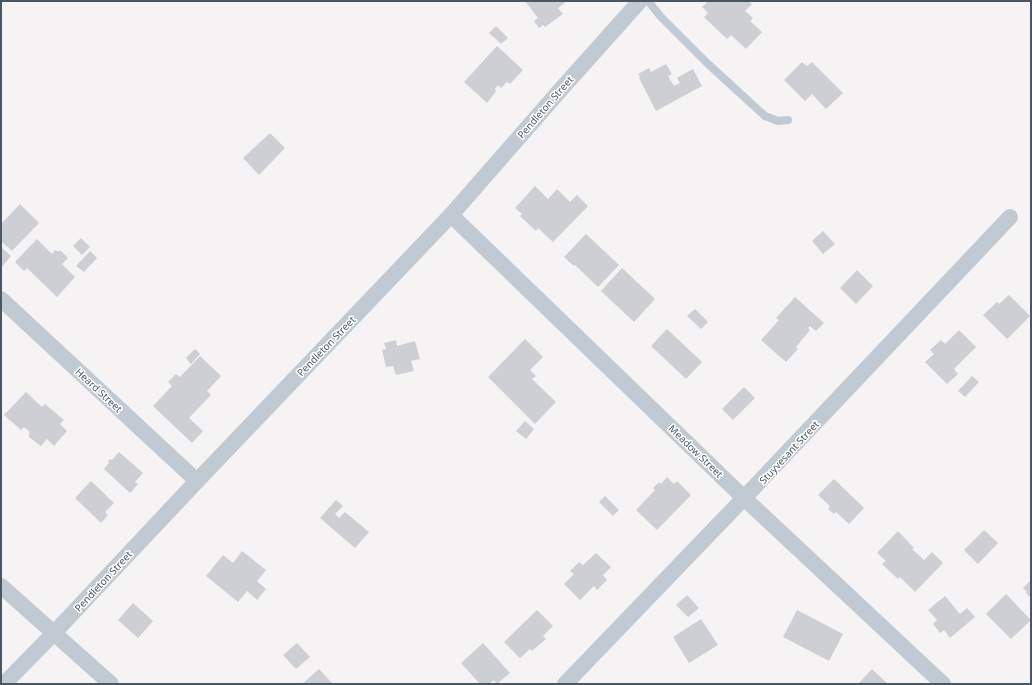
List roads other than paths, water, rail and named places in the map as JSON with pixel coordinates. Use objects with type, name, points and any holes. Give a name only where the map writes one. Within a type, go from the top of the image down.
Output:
[{"type":"street","name":"Pendleton Street","points":[[4,684],[451,215],[558,92],[640,1]]},
{"type":"street","name":"Meadow Street","points":[[451,215],[744,498],[943,684]]},
{"type":"street","name":"Stuyvesant Street","points":[[565,684],[744,498],[1010,217]]},
{"type":"street","name":"Heard Street","points":[[1,299],[197,481]]},
{"type":"street","points":[[1,586],[111,684]]},
{"type":"lane","points":[[648,1],[661,17],[707,63],[765,116],[778,121],[788,120]]}]
